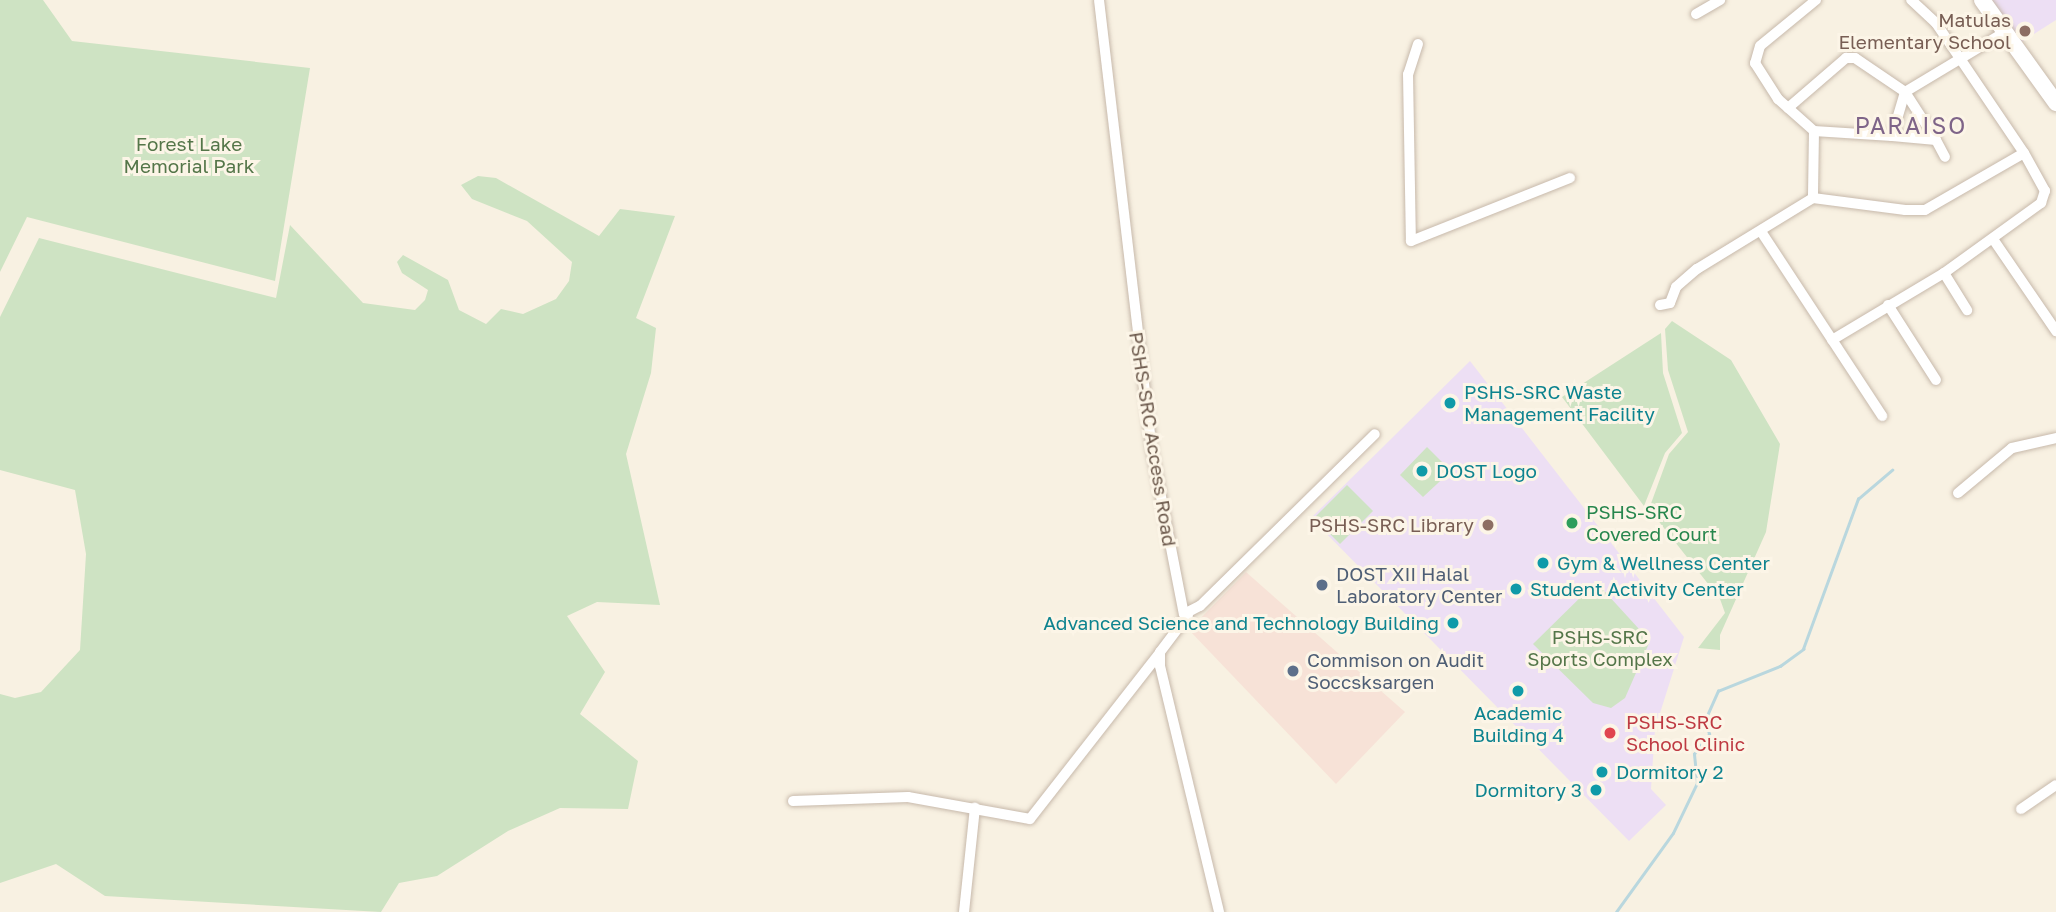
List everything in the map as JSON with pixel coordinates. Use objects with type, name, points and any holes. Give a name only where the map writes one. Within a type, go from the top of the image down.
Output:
[{"type":"main road","points":[[1982,0],[2056,103]]},
{"type":"street","name":"PSHS-SRC Access Road","points":[[1099,0],[1151,445],[1181,607],[1188,615]]},
{"type":"street","points":[[1696,14],[1720,0]]},
{"type":"street","points":[[1816,0],[1755,56],[1757,69],[1788,108],[1814,131],[1936,140]]},
{"type":"street","points":[[1911,0],[1960,59],[2024,153],[2045,197],[2056,203]]},
{"type":"street","points":[[1892,136],[1905,92],[2004,32]]},
{"type":"street","points":[[1418,44],[1408,74],[1411,241],[1570,178]]},
{"type":"street","points":[[1788,108],[1848,57],[1905,92],[1945,157]]},
{"type":"street","points":[[1813,198],[1814,131]]},
{"type":"street","points":[[1660,305],[1670,303],[1676,287],[1697,269],[1762,233],[1813,198],[1925,210],[2024,153]]},
{"type":"street","points":[[1832,340],[1944,273],[1993,239],[2045,197]]},
{"type":"street","points":[[1762,233],[1882,416]]},
{"type":"street","points":[[1993,239],[2056,331]]},
{"type":"street","points":[[1944,273],[1967,310]]},
{"type":"street","points":[[1888,305],[1936,380]]},
{"type":"street","points":[[793,801],[908,797],[975,808],[1019,821],[1035,816],[1188,615],[1375,434]]},
{"type":"street","points":[[1958,494],[2012,448],[2056,438]]},
{"type":"street","points":[[1159,654],[1219,912]]},
{"type":"street","points":[[2021,809],[2056,785]]},
{"type":"street","points":[[964,912],[975,808]]},
{"type":"shaded area","name":"Matulas Elementary School","points":[[1992,0],[2056,0],[2056,20],[2020,43]]},
{"type":"shaded area","points":[[1470,361],[1684,637],[1655,729],[1651,789],[1666,805],[1629,841],[1311,518]]},
{"type":"shaded area","name":"Commison on Audit Soccsksargen","points":[[1246,572],[1405,712],[1336,784],[1189,630]]},
{"type":"green space","name":"Forest Lake Memorial Park","points":[[0,0],[43,0],[72,41],[310,68],[275,281],[27,217],[0,272]]},
{"type":"green space","points":[[478,176],[496,178],[599,236],[620,209],[675,216],[636,318],[656,328],[651,373],[626,454],[660,605],[597,602],[567,616],[605,672],[580,714],[638,761],[628,809],[560,808],[508,831],[437,876],[399,883],[381,912],[105,896],[56,864],[0,883],[0,694],[15,698],[41,692],[80,650],[86,554],[75,490],[0,470],[0,317],[39,238],[276,298],[290,225],[363,303],[415,310],[425,300],[428,290],[402,273],[397,262],[403,255],[448,280],[459,310],[486,324],[501,309],[523,314],[556,299],[569,281],[572,262],[527,221],[472,199],[461,185]]},
{"type":"green space","points":[[1672,321],[1731,360],[1780,444],[1766,532],[1720,635],[1720,650],[1698,648],[1725,613],[1720,599],[1649,509],[1669,454],[1688,432],[1668,370],[1665,329]]},
{"type":"green space","points":[[1661,333],[1663,373],[1682,433],[1665,453],[1644,506],[1562,397]]},
{"type":"green space","points":[[1427,447],[1451,471],[1423,497],[1400,475]]},
{"type":"green space","points":[[1347,485],[1373,511],[1340,544],[1314,518]]},
{"type":"green space","name":"PSHS-SRC Sports Complex","points":[[1596,582],[1650,641],[1625,698],[1611,708],[1593,703],[1533,644]]},
{"type":"waterway","points":[[1616,912],[1673,833],[1697,783],[1694,754],[1709,734],[1705,720],[1718,691],[1780,666],[1803,649],[1858,499],[1892,470]]},
{"type":"place","name":"Matulas Elementary School","points":[[2025,31]]},
{"type":"place","name":"PSHS-SRC Waste Management Facility","points":[[1450,403]]},
{"type":"place","name":"DOST Logo","points":[[1422,471]]},
{"type":"place","name":"PSHS-SRC Covered Court","points":[[1572,523]]},
{"type":"place","name":"PSHS-SRC Library","points":[[1488,525]]},
{"type":"place","name":"Gym & Wellness Center","points":[[1543,563]]},
{"type":"place","name":"DOST XII Halal Laboratory Center","points":[[1322,585]]},
{"type":"place","name":"Student Activity Center","points":[[1516,589]]},
{"type":"place","name":"Advanced Science and Technology Building","points":[[1453,623]]},
{"type":"place","name":"Commison on Audit Soccsksargen","points":[[1293,671]]},
{"type":"place","name":"Academic Building 4","points":[[1518,691]]},
{"type":"place","name":"PSHS-SRC School Clinic","points":[[1610,733]]},
{"type":"place","name":"Dormitory 2","points":[[1602,772]]},
{"type":"place","name":"Dormitory 3","points":[[1596,790]]},
{"type":"district","name":"PARAISO","points":[[1911,125]]}]
